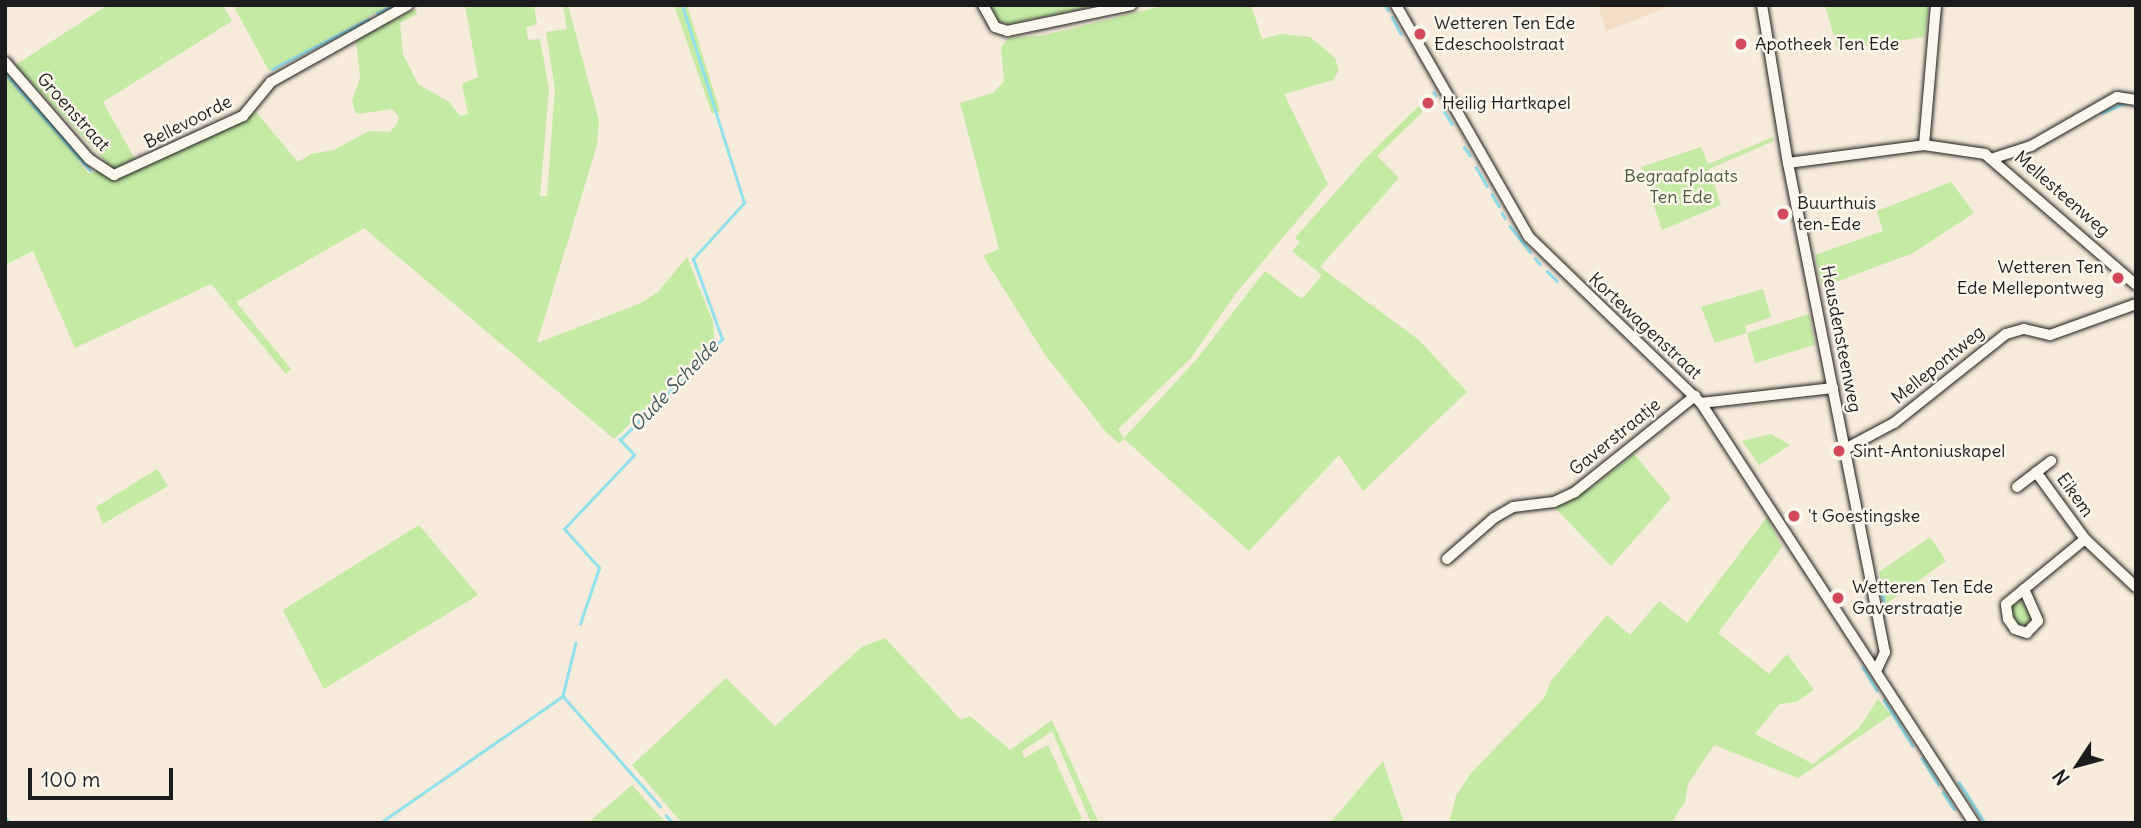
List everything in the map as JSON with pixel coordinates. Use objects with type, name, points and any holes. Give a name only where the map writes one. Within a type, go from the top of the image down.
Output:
[{"type":"street","name":"Bellevoorde","points":[[120,174],[243,116],[271,82],[408,5]]},
{"type":"street","points":[[983,5],[995,27],[1007,31],[1131,5]]},
{"type":"street","name":"Kortewagenstraat","points":[[1396,5],[1529,237],[1698,400],[1876,671]]},
{"type":"street","name":"Heusdensteenweg","points":[[1762,5],[1788,163],[1885,652],[1876,671]]},
{"type":"street","points":[[1924,145],[1936,5]]},
{"type":"street","name":"Groenstraat","points":[[5,62],[89,159],[107,174],[120,174]]},
{"type":"street","points":[[1994,158],[2036,143],[2117,97],[2136,100]]},
{"type":"street","name":"Mellesteenweg","points":[[1788,163],[1924,145],[1994,158],[2136,285]]},
{"type":"street","name":"Mellepontweg","points":[[1845,449],[1894,423],[2010,331],[2050,335],[2136,304]]},
{"type":"street","points":[[1698,400],[1833,388]]},
{"type":"street","name":"Gaverstraatje","points":[[1447,559],[1494,517],[1513,507],[1554,502],[1575,492],[1698,400]]},
{"type":"street","name":"Eikem","points":[[2017,487],[2051,461]]},
{"type":"street","name":"Eikem","points":[[2036,472],[2085,539],[2136,587]]},
{"type":"street","name":"Eikem","points":[[2024,590],[2085,539]]},
{"type":"street","points":[[1876,671],[1974,823]]},
{"type":"shaded area","points":[[1598,5],[1673,5],[1606,31]]},
{"type":"green space","points":[[108,5],[223,5],[232,21],[103,102],[135,159],[113,169],[15,65]]},
{"type":"green space","points":[[233,5],[390,5],[269,71]]},
{"type":"green space","points":[[465,5],[534,5],[537,24],[526,27],[528,40],[540,39],[549,89],[540,196],[547,196],[555,89],[546,32],[567,29],[563,5],[568,5],[599,121],[597,145],[537,343],[639,304],[658,292],[687,257],[713,322],[715,344],[614,439],[364,228],[236,302],[291,369],[286,374],[211,284],[75,348],[33,251],[5,265],[5,71],[81,157],[78,161],[89,174],[97,171],[120,178],[256,112],[298,162],[311,154],[334,150],[369,131],[390,132],[397,124],[399,117],[392,109],[358,114],[355,111],[352,101],[360,78],[356,40],[415,9],[417,14],[400,23],[403,54],[418,84],[449,102],[460,116],[468,114],[462,84],[478,77]]},
{"type":"green space","points":[[674,5],[687,5],[720,111],[712,114]]},
{"type":"green space","points":[[990,5],[1101,5],[1008,24],[995,18]]},
{"type":"green space","points":[[1166,5],[1251,5],[1262,39],[1281,34],[1310,37],[1335,58],[1339,70],[1333,80],[1284,94],[1328,184],[1237,292],[1190,359],[1118,429],[1124,438],[1196,360],[1265,271],[1302,299],[1322,275],[1292,251],[1300,242],[1295,238],[1364,160],[1432,93],[1436,99],[1377,156],[1399,178],[1320,267],[1419,340],[1467,392],[1363,491],[1339,455],[1249,551],[1124,439],[1119,443],[1106,432],[1046,356],[983,256],[999,249],[960,103],[993,93],[1004,81],[1001,47],[1008,38],[1045,35]]},
{"type":"green space","points":[[1825,5],[1929,5],[1924,37],[1838,50]]},
{"type":"green space","name":"Begraafplaats Ten Ede","points":[[1773,137],[1774,141],[1709,169],[1721,205],[1662,230],[1641,167],[1701,147],[1708,164]]},
{"type":"green space","points":[[1951,182],[1974,213],[1913,253],[1822,287],[1815,255],[1883,231],[1877,211]]},
{"type":"green space","points":[[1763,289],[1771,317],[1745,326],[1747,333],[1715,343],[1701,307]]},
{"type":"green space","points":[[1809,314],[1815,345],[1755,363],[1747,333]]},
{"type":"green space","points":[[1771,434],[1790,445],[1759,465],[1742,441]]},
{"type":"green space","points":[[1634,454],[1671,498],[1611,566],[1554,507],[1591,488]]},
{"type":"green space","points":[[157,469],[168,486],[103,524],[96,507]]},
{"type":"green space","points":[[1767,517],[1782,547],[1718,633],[1769,674],[1787,654],[1814,690],[1796,702],[1779,704],[1755,734],[1813,764],[1859,728],[1878,699],[1891,715],[1798,778],[1714,745],[1688,784],[1685,802],[1671,823],[1449,823],[1456,796],[1471,773],[1544,698],[1551,681],[1607,615],[1630,635],[1659,601],[1687,623]]},
{"type":"green space","points":[[419,525],[478,595],[324,689],[283,610]]},
{"type":"green space","points":[[1930,537],[1946,561],[1886,604],[1879,572]]},
{"type":"green space","points":[[2021,602],[2032,609],[2033,614],[2026,625],[2021,626],[2010,619],[2009,614],[2016,603]]},
{"type":"green space","points":[[885,638],[961,720],[970,716],[1010,750],[1052,720],[1099,823],[1091,823],[1052,731],[1022,751],[1024,758],[1048,745],[1082,819],[1075,823],[682,823],[632,765],[726,678],[775,726],[862,647]]},
{"type":"green space","points":[[1383,761],[1404,823],[1330,823]]},
{"type":"green space","points":[[632,785],[666,823],[588,823]]},
{"type":"waterway","points":[[377,13],[394,5]]},
{"type":"waterway","name":"Oude Schelde","points":[[580,624],[599,568],[564,529],[634,455],[620,440],[722,339],[693,259],[744,203],[682,5]]},
{"type":"waterway","points":[[1385,5],[1388,10]]},
{"type":"waterway","points":[[1392,17],[1401,34]]},
{"type":"waterway","points":[[272,69],[368,19]]},
{"type":"waterway","points":[[5,73],[90,170]]},
{"type":"waterway","points":[[1434,92],[1436,96]]},
{"type":"waterway","points":[[2102,113],[2124,103]]},
{"type":"waterway","points":[[1444,111],[1452,124]]},
{"type":"waterway","points":[[1464,147],[1470,155]]},
{"type":"waterway","points":[[1476,167],[1487,186]]},
{"type":"waterway","points":[[1492,194],[1499,206]]},
{"type":"waterway","points":[[1502,213],[1505,218]]},
{"type":"waterway","points":[[1510,226],[1530,252]]},
{"type":"waterway","points":[[1535,258],[1540,264]]},
{"type":"waterway","points":[[1547,271],[1557,281]]},
{"type":"waterway","points":[[1880,583],[1884,601]]},
{"type":"waterway","name":"Oude Schelde","points":[[576,643],[563,696],[660,806]]},
{"type":"waterway","points":[[1863,667],[1877,690]]},
{"type":"waterway","points":[[380,823],[563,696]]},
{"type":"waterway","points":[[1884,700],[1913,746]]},
{"type":"waterway","points":[[1922,758],[1938,784]]},
{"type":"waterway","points":[[1959,782],[1985,823]]},
{"type":"waterway","points":[[1943,792],[1954,809]]},
{"type":"waterway","name":"Oude Schelde","points":[[666,815],[673,823]]},
{"type":"waterway","points":[[5,816],[9,823]]},
{"type":"place","name":"Wetteren Ten Ede Edeschoolstraat","points":[[1420,34]]},
{"type":"place","name":"Apotheek Ten Ede","points":[[1741,44]]},
{"type":"place","name":"Heilig Hartkapel","points":[[1428,103]]},
{"type":"place","name":"Buurthuis ten-Ede","points":[[1783,214]]},
{"type":"place","name":"Wetteren Ten Ede Mellepontweg","points":[[2118,278]]},
{"type":"place","name":"Sint-Antoniuskapel","points":[[1839,451]]},
{"type":"place","name":"'t Goestingske","points":[[1794,516]]},
{"type":"place","name":"Wetteren Ten Ede Gaverstraatje","points":[[1838,598]]}]
